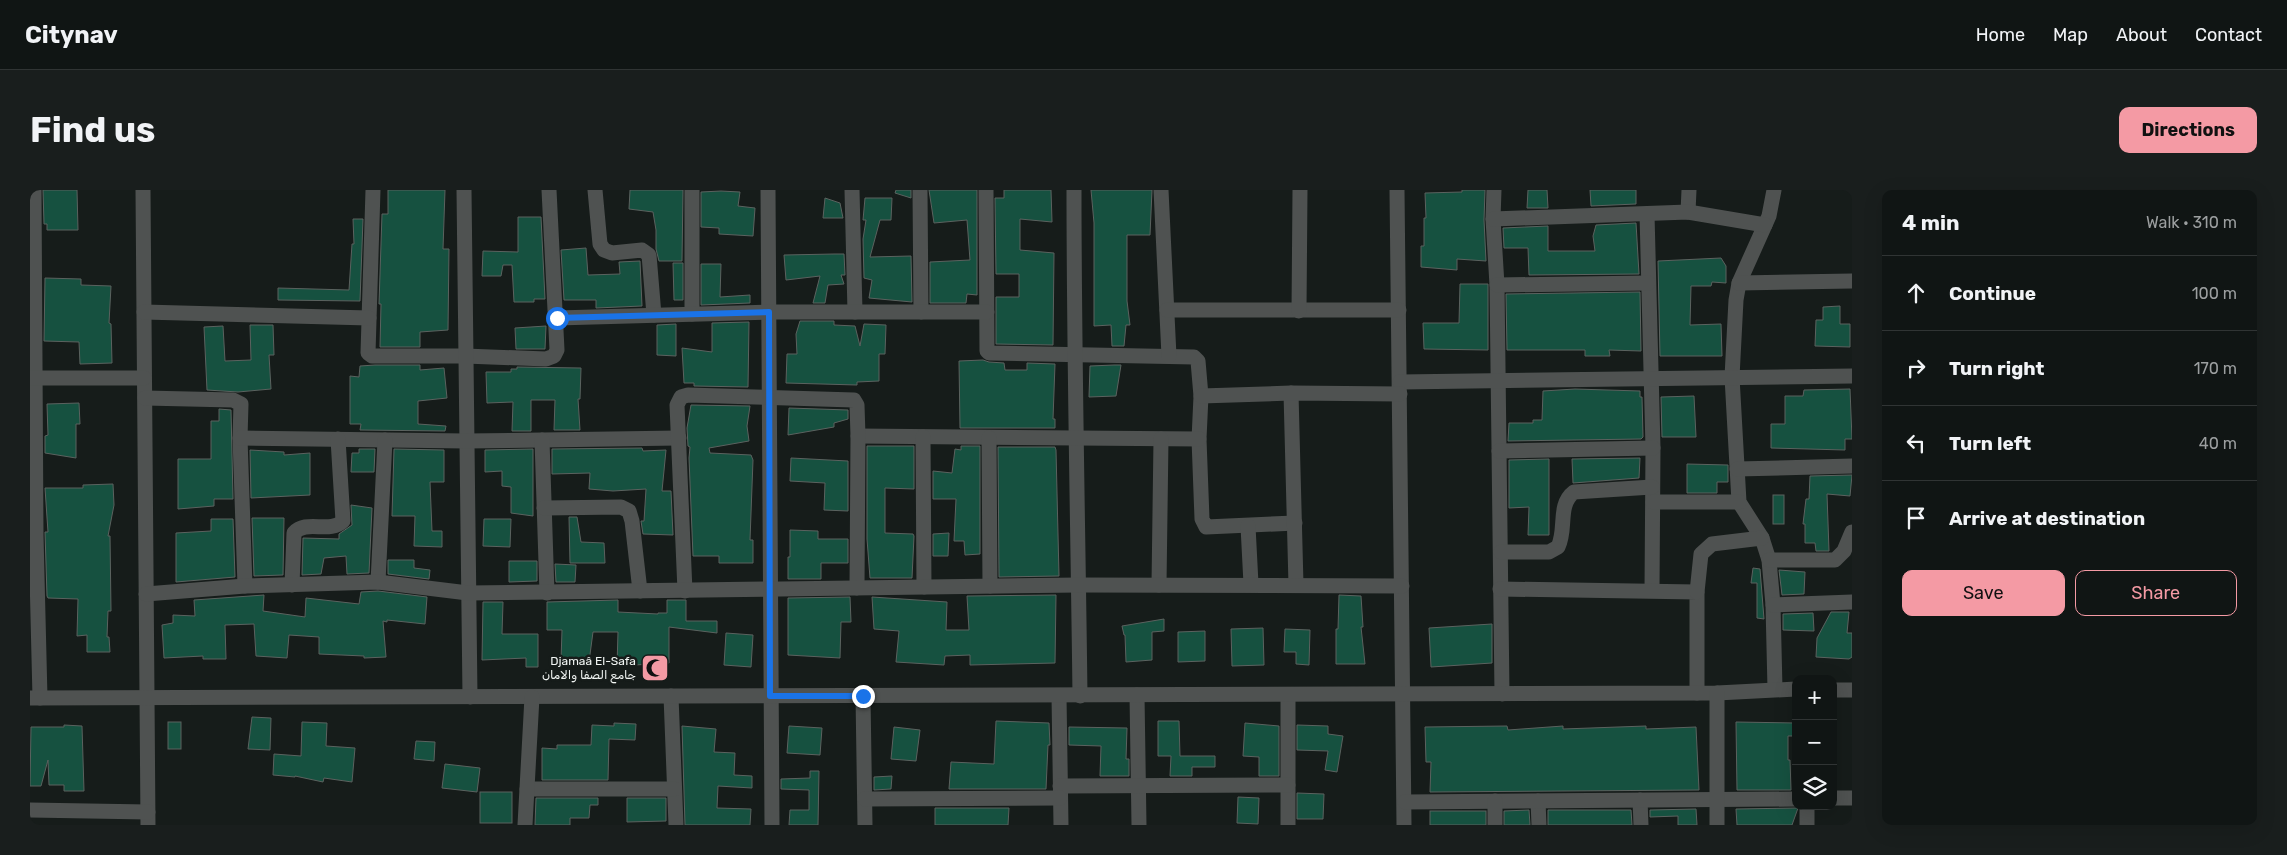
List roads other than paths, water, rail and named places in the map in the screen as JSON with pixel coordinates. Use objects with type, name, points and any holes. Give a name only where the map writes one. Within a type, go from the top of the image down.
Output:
[{"type":"street","points":[[34,190],[32,293],[35,698],[1403,695],[1718,693],[1792,689]]},
{"type":"street","points":[[30,810],[54,818],[148,818],[143,190]]},
{"type":"street","points":[[373,190],[368,353],[372,356],[465,356],[546,359],[554,356],[557,350],[557,318],[549,190]]},
{"type":"street","points":[[464,190],[470,697]]},
{"type":"street","points":[[595,190],[600,244],[604,250],[612,253],[642,250],[649,256],[654,315]]},
{"type":"street","points":[[692,190],[692,314]]},
{"type":"street","points":[[768,190],[769,589],[772,825]]},
{"type":"street","points":[[852,190],[855,312]]},
{"type":"street","points":[[920,190],[921,312]]},
{"type":"street","points":[[986,190],[987,351],[989,353],[1194,357],[1198,361],[1201,396],[1199,439],[1202,519],[1206,527],[1294,523]]},
{"type":"street","points":[[1074,190],[1074,354],[1078,438],[1080,696]]},
{"type":"street","points":[[1161,190],[1169,356]]},
{"type":"street","points":[[1299,311],[1300,190]]},
{"type":"street","points":[[1397,190],[1404,825]]},
{"type":"street","points":[[1494,190],[1493,219],[1497,285],[1500,451],[1502,694]]},
{"type":"street","points":[[1688,212],[1689,190]]},
{"type":"street","points":[[1774,190],[1765,225],[1739,283],[1736,300],[1732,377],[1739,502],[1762,538],[1769,560],[1774,605],[1775,689]]},
{"type":"street","points":[[1493,219],[1688,212],[1765,225]]},
{"type":"street","points":[[1647,214],[1653,448],[1652,590]]},
{"type":"street","points":[[1739,283],[1852,281]]},
{"type":"street","points":[[1497,285],[1648,283]]},
{"type":"street","points":[[1167,310],[1399,310]]},
{"type":"street","points":[[144,312],[369,318]]},
{"type":"street","points":[[557,318],[769,312],[987,312]]},
{"type":"street","points":[[1201,396],[1400,388],[1498,380],[1852,376]]},
{"type":"street","points":[[33,378],[144,378]]},
{"type":"street","points":[[1291,393],[1296,585]]},
{"type":"street","points":[[685,590],[678,405],[682,398],[688,395],[854,400],[857,405],[858,436],[857,588]]},
{"type":"street","points":[[145,398],[238,401],[241,404],[240,438],[245,586]]},
{"type":"street","points":[[858,436],[1199,439]]},
{"type":"street","points":[[923,437],[924,587]]},
{"type":"street","points":[[240,438],[466,442],[679,438]]},
{"type":"street","points":[[989,438],[990,586]]},
{"type":"street","points":[[1158,585],[1161,439]]},
{"type":"street","points":[[292,585],[294,533],[301,527],[338,526],[343,521],[338,440]]},
{"type":"street","points":[[378,582],[385,440]]},
{"type":"street","points":[[542,440],[547,593]]},
{"type":"street","points":[[1500,451],[1653,448]]},
{"type":"street","points":[[1737,470],[1852,466]]},
{"type":"street","points":[[1501,552],[1549,552],[1558,547],[1564,532],[1564,509],[1567,497],[1574,492],[1653,495],[1739,502]]},
{"type":"street","points":[[544,508],[622,507],[629,511],[632,521],[640,591]]},
{"type":"street","points":[[1248,526],[1251,584]]},
{"type":"street","points":[[1769,560],[1835,560],[1844,551],[1852,532]]},
{"type":"street","points":[[1697,693],[1697,592],[1701,554],[1712,544],[1762,538]]},
{"type":"street","points":[[146,594],[245,586],[378,582],[468,593],[1079,585],[1251,584],[1402,586]]},
{"type":"street","points":[[1500,589],[1697,592]]},
{"type":"street","points":[[1774,605],[1852,602]]},
{"type":"street","points":[[1837,690],[1852,690]]},
{"type":"street","points":[[1717,825],[1718,693]]},
{"type":"street","points":[[1137,695],[1139,825]]},
{"type":"street","points":[[1288,695],[1288,825]]},
{"type":"street","points":[[671,696],[676,825]]},
{"type":"street","points":[[863,696],[865,825]]},
{"type":"street","points":[[1059,696],[1061,825]]},
{"type":"street","points":[[525,825],[532,697]]},
{"type":"street","points":[[865,799],[1060,792],[1138,785],[1288,784]]},
{"type":"street","points":[[527,789],[674,789]]},
{"type":"street","points":[[1405,802],[1792,798]]},
{"type":"street","points":[[1837,798],[1852,798]]},
{"type":"street","points":[[1640,800],[1640,825]]},
{"type":"street","points":[[1495,801],[1495,825]]},
{"type":"street","points":[[1538,801],[1539,825]]},
{"type":"street","points":[[1807,810],[1807,825]]},
{"type":"place","name":"Djamaâ El-Safa جامع الصفا والامان","points":[[655,668]]}]
